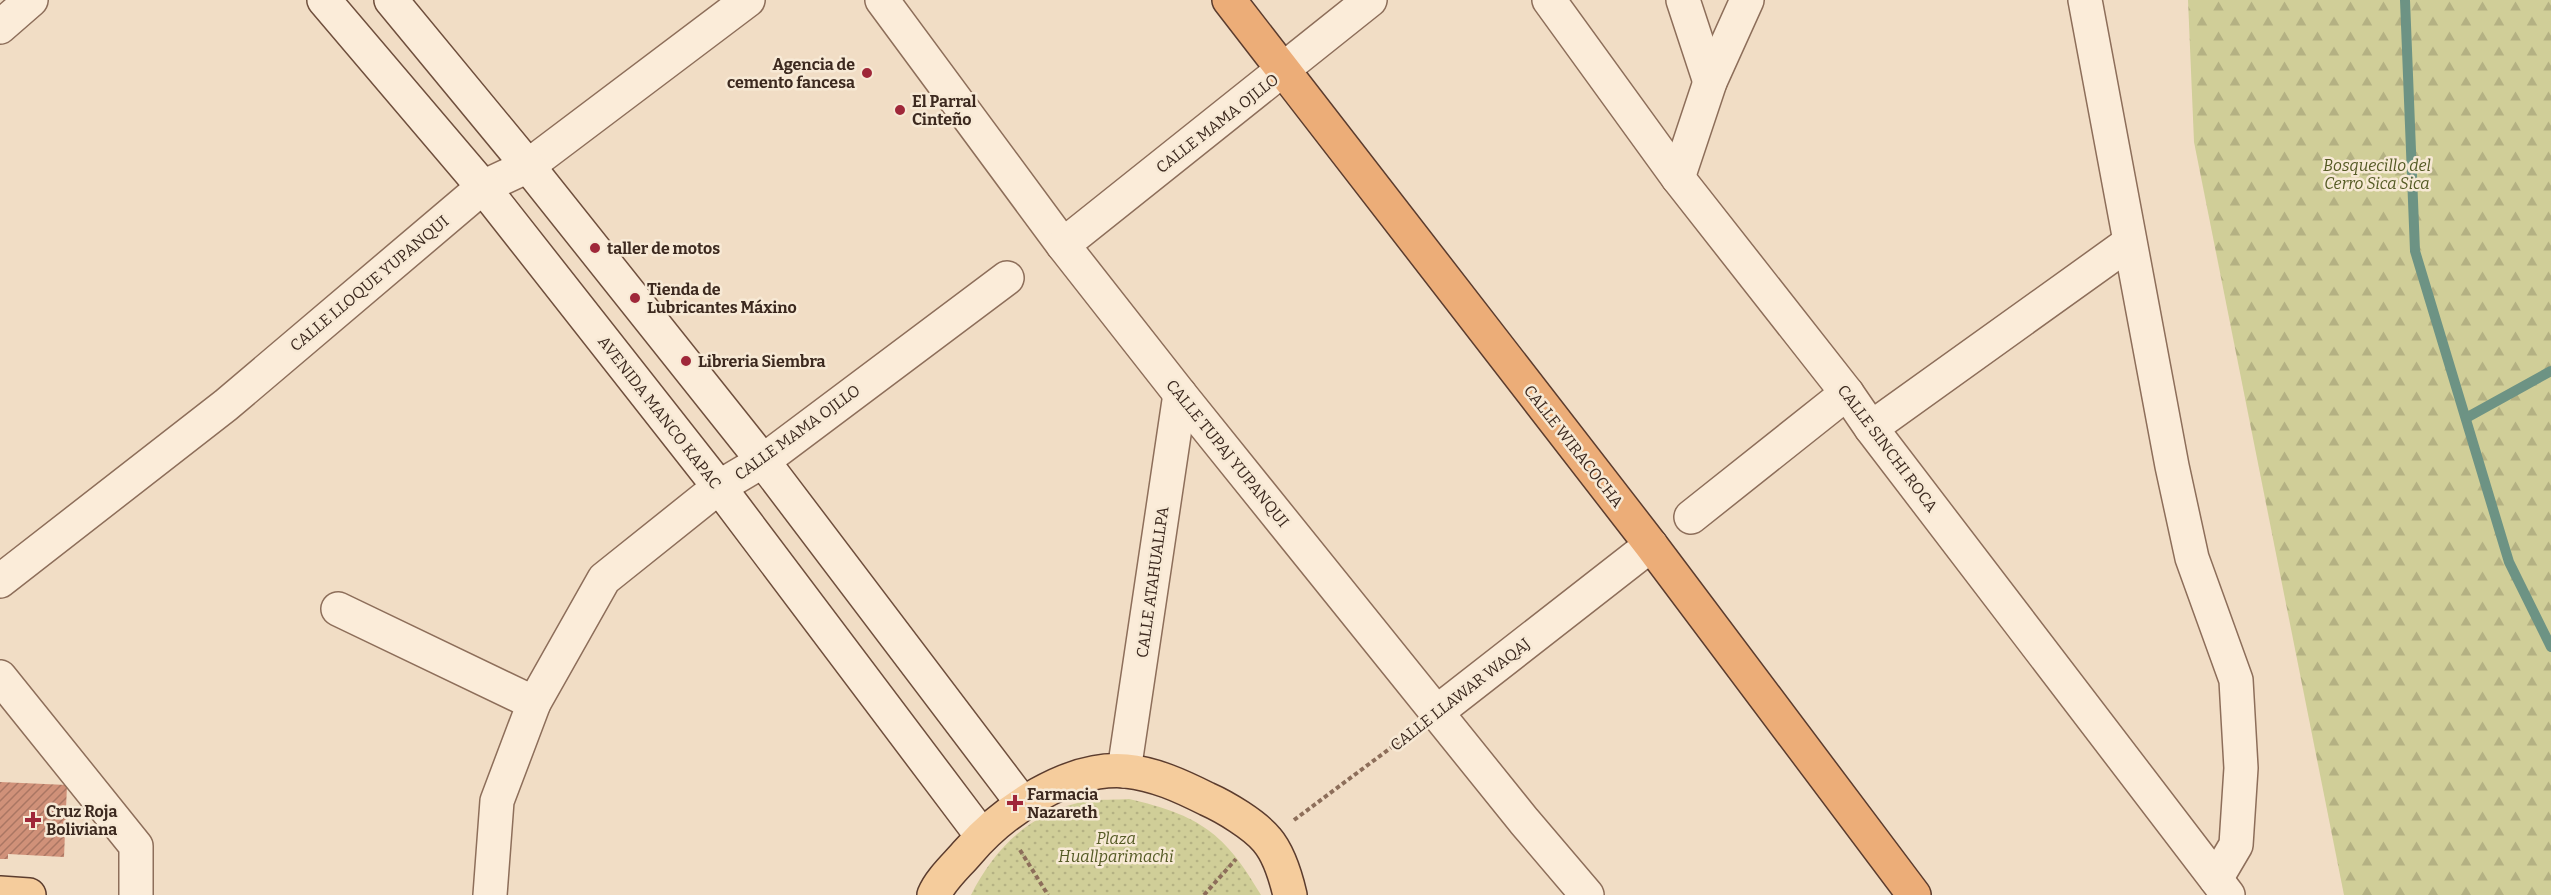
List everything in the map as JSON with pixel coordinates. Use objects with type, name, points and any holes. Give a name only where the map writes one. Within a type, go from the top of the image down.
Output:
[{"type":"highway","name":"CALLE WIRACOCHA","points":[[1229,0],[1651,544],[1914,895]]},
{"type":"main road","points":[[934,895],[984,834],[1023,804],[1066,781],[1093,773],[1124,771],[1153,776],[1226,807],[1267,840],[1286,877],[1290,895]]},
{"type":"main road","points":[[0,893],[29,895]]},
{"type":"street","points":[[0,27],[31,0]]},
{"type":"street","name":"AVENIDA MANCO KAPAC","points":[[324,0],[483,187],[719,487],[984,834]]},
{"type":"street","points":[[391,0],[528,166],[763,461],[1023,804]]},
{"type":"street","name":"CALLE LLOQUE YUPANQUI","points":[[0,581],[226,405],[483,187],[528,166],[748,0]]},
{"type":"street","name":"CALLE TUPAJ YUPANQUI","points":[[882,0],[1063,245],[1180,394],[1524,821],[1587,895]]},
{"type":"street","name":"CALLE MAMA OJLLO","points":[[1063,245],[1370,0]]},
{"type":"street","name":"CALLE SINCHI ROCA","points":[[1549,0],[1678,178],[1847,393],[1871,428],[2222,887]]},
{"type":"street","points":[[1683,0],[1710,82]]},
{"type":"street","points":[[1678,178],[1710,82],[1747,0]]},
{"type":"street","points":[[2085,0],[2129,243],[2192,558],[2236,680],[2241,768],[2236,845],[2222,887]]},
{"type":"street","points":[[1871,428],[2129,243]]},
{"type":"street","name":"CALLE MAMA OJLLO","points":[[490,895],[497,801],[534,703],[604,579],[719,487],[763,461],[1007,278]]},
{"type":"street","points":[[1691,517],[1847,393]]},
{"type":"street","name":"CALLE ATAHUALLPA","points":[[1124,771],[1180,394]]},
{"type":"street","name":"CALLE LLAWAR WAQAJ","points":[[1437,712],[1651,544]]},
{"type":"street","points":[[338,609],[534,703]]},
{"type":"street","points":[[0,677],[136,846],[136,895]]},
{"type":"path","name":"CALLE LLAWAR WAQAJ","points":[[1204,895],[1238,857],[1267,840],[1437,712]]},
{"type":"path","points":[[984,834],[1012,837],[1048,895]]},
{"type":"green space","name":"Bosquecillo del Cerro Sica Sica","points":[[2188,0],[2551,0],[2551,895],[2344,895],[2194,142]]},
{"type":"green space","name":"Plaza Huallparimachi","points":[[1129,799],[1174,812],[1208,830],[1235,856],[1261,895],[971,895],[992,861],[1017,834],[1032,822],[1067,806],[1087,801]]},
{"type":"building","name":"Cruz Roja Boliviana","points":[[0,782],[67,785],[64,857],[8,854],[8,859],[0,859]]},
{"type":"waterway","points":[[2405,0],[2415,251],[2509,562],[2551,647]]},
{"type":"waterway","points":[[2466,418],[2551,371]]},
{"type":"place","name":"Agencia de cemento fancesa","points":[[867,73]]},
{"type":"place","name":"El Parral Cinteño","points":[[900,110]]},
{"type":"place","name":"taller de motos","points":[[595,248]]},
{"type":"place","name":"Tienda de Lubricantes Máxino","points":[[635,298]]},
{"type":"place","name":"Libreria Siembra","points":[[686,361]]},
{"type":"place","name":"Farmacia Nazareth","points":[[1015,803]]},
{"type":"place","name":"Cruz Roja Boliviana","points":[[33,820]]}]
